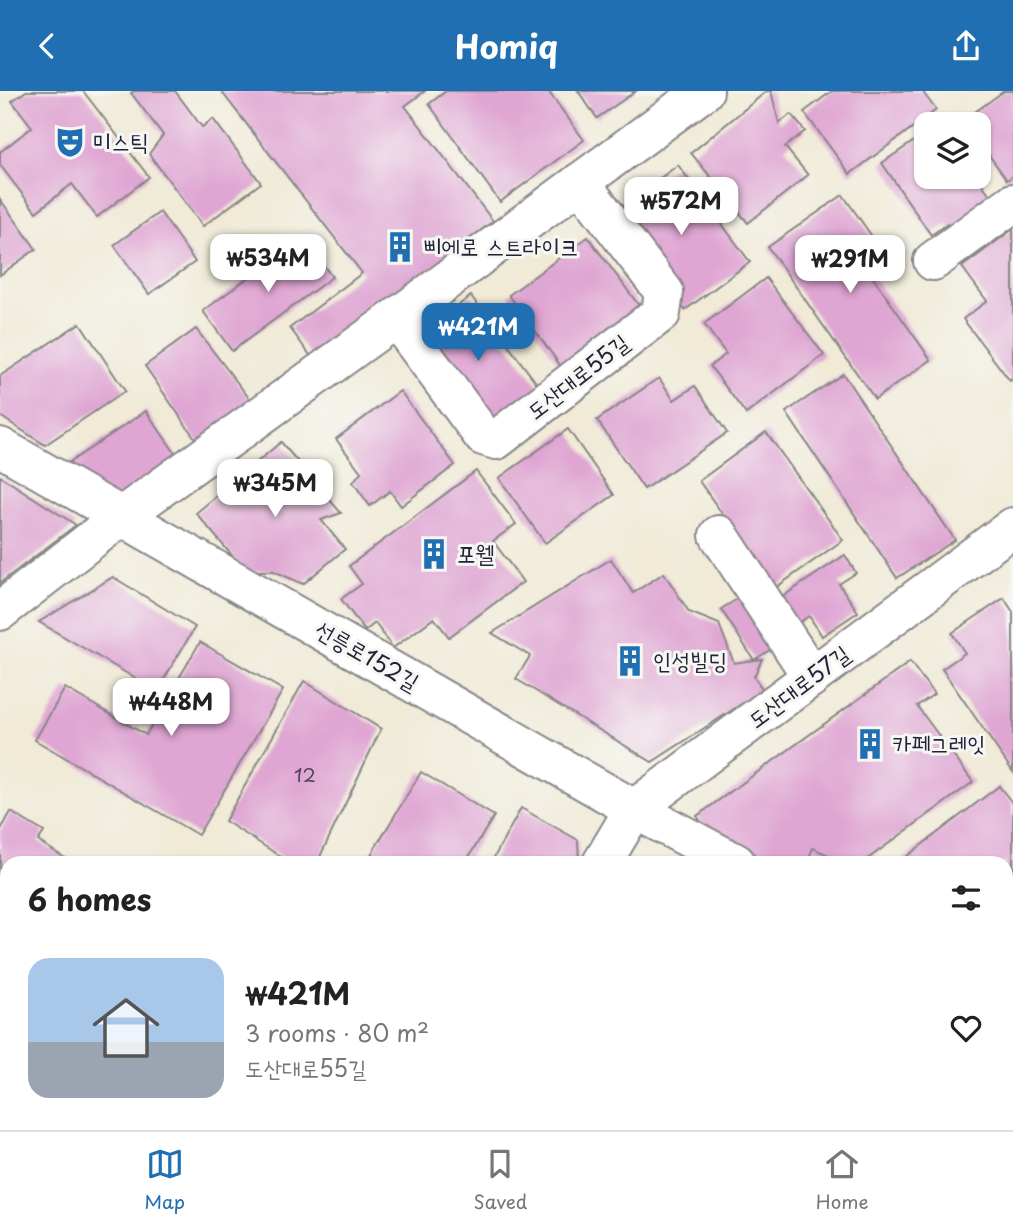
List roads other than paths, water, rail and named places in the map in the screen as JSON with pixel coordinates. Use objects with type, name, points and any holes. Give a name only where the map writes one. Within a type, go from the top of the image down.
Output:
[{"type":"street","points":[[0,611],[122,516],[704,91]]},
{"type":"street","name":"도산대로55길","points":[[396,318],[483,436],[496,440],[662,313],[664,292],[580,182]]},
{"type":"street","points":[[933,261],[1013,203]]},
{"type":"street","name":"선릉로152길","points":[[0,447],[634,809],[723,856]]},
{"type":"street","name":"도산대로57길","points":[[606,856],[634,809],[1013,527]]},
{"type":"street","points":[[719,535],[812,677]]},
{"type":"place","name":"미스틱","points":[[70,142]]},
{"type":"place","name":"삐에로 스트라이크","points":[[400,247]]},
{"type":"place","name":"포웰","points":[[434,554]]},
{"type":"place","name":"인성빌딩","points":[[630,661]]},
{"type":"place","name":"카페그레잇","points":[[870,744]]}]
